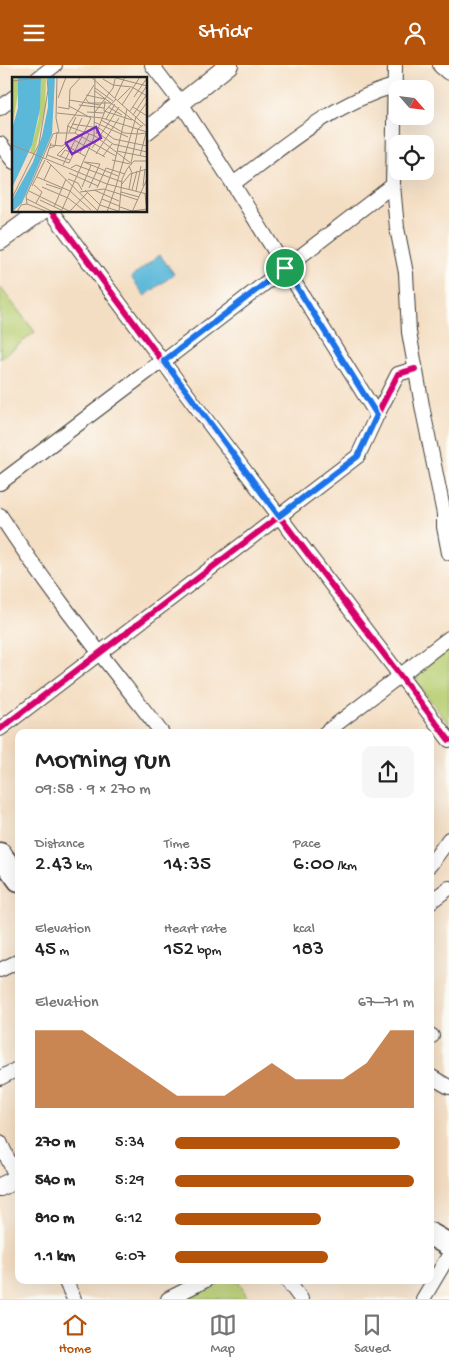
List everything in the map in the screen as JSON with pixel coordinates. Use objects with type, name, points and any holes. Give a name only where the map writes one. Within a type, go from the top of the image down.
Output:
[{"type":"main road","points":[[0,854],[15,875]]},
{"type":"main road","points":[[434,1236],[449,1245]]},
{"type":"street","points":[[39,77],[54,65]]},
{"type":"street","points":[[152,65],[181,103],[377,415]]},
{"type":"street","points":[[148,129],[229,65]]},
{"type":"street","points":[[394,80],[395,65]]},
{"type":"street","points":[[442,65],[449,71]]},
{"type":"street","points":[[233,184],[324,117],[381,89],[389,87]]},
{"type":"street","points":[[0,107],[12,98]]},
{"type":"street","points":[[394,125],[393,185],[397,228],[406,273],[409,332],[444,513],[444,527],[449,553]]},
{"type":"street","points":[[0,144],[12,159]]},
{"type":"street","points":[[0,483],[164,361],[393,185]]},
{"type":"street","points":[[0,241],[38,213]]},
{"type":"street","points":[[53,213],[279,516],[449,739]]},
{"type":"street","points":[[0,729],[101,654],[358,456],[398,374],[415,369]]},
{"type":"street","points":[[0,515],[22,548],[159,729]]},
{"type":"street","points":[[330,729],[449,638]]},
{"type":"street","points":[[434,860],[449,839]]},
{"type":"street","points":[[434,899],[449,888]]},
{"type":"street","points":[[0,970],[15,963]]},
{"type":"street","points":[[0,1078],[15,1070]]},
{"type":"street","points":[[434,1078],[449,1087]]},
{"type":"street","points":[[0,1142],[15,1174]]},
{"type":"street","points":[[0,1187],[15,1181]]},
{"type":"street","points":[[434,1280],[449,1255]]},
{"type":"street","points":[[67,1284],[74,1299]]},
{"type":"street","points":[[168,1299],[198,1284]]},
{"type":"street","points":[[290,1284],[302,1299]]},
{"type":"street","points":[[423,1299],[432,1284]]},
{"type":"green space","points":[[0,287],[35,332],[0,359]]},
{"type":"green space","points":[[449,647],[449,725],[417,683],[417,673]]},
{"type":"green space","points":[[216,1284],[240,1284],[248,1299],[184,1299]]},
{"type":"water","points":[[160,255],[174,274],[145,296],[131,277]]},
{"type":"cycle path","points":[[52,213],[201,413],[449,740]]},
{"type":"cycle path","points":[[0,729],[358,456],[398,374],[415,369]]},
{"type":"route","points":[[285,268],[377,415],[358,456],[279,516],[164,361],[285,268]]}]
